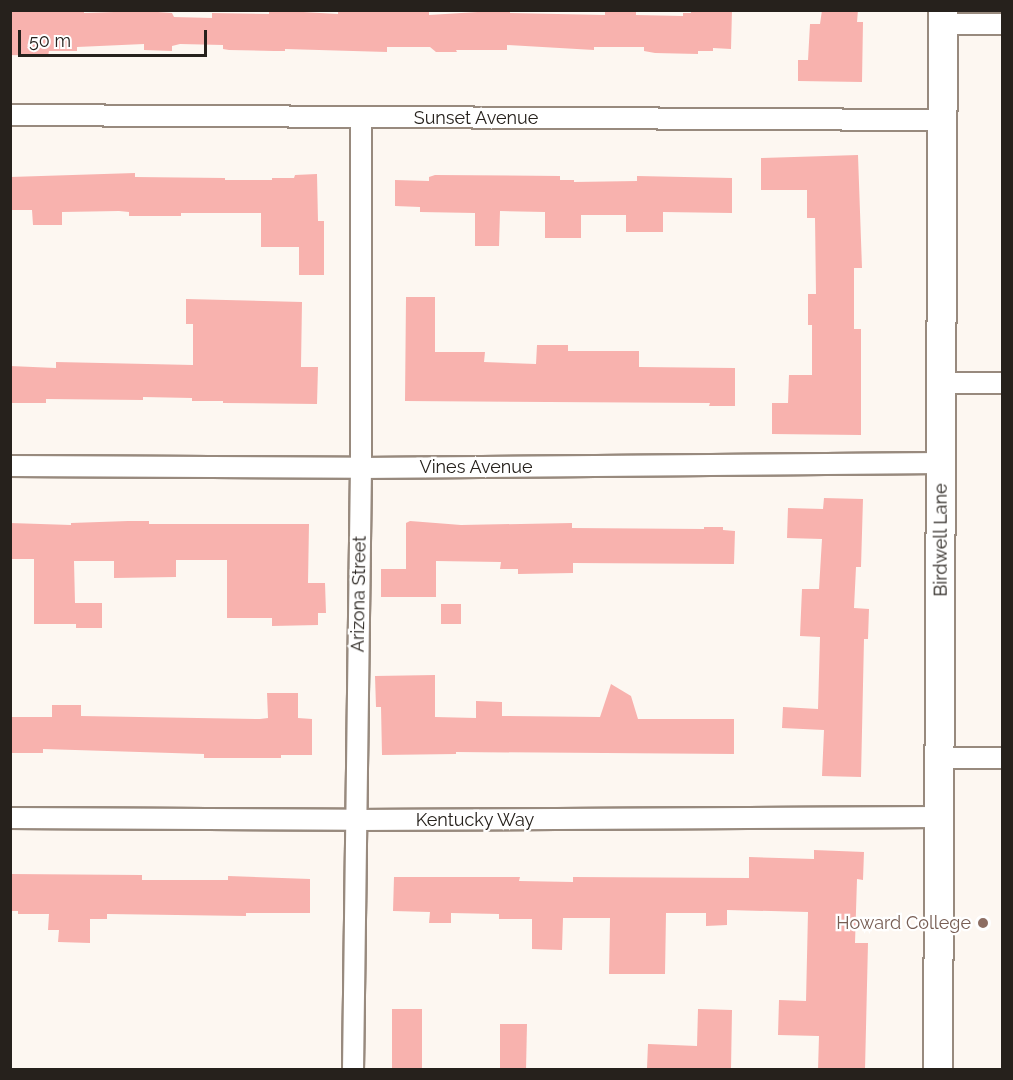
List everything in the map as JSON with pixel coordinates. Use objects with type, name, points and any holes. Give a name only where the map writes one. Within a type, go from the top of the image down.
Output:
[{"type":"main road","name":"Birdwell Lane","points":[[938,1070],[943,17]]},
{"type":"street","points":[[943,17],[1002,24]]},
{"type":"street","name":"Sunset Avenue","points":[[10,115],[942,120]]},
{"type":"street","name":"Arizona Street","points":[[353,1070],[361,468],[361,118]]},
{"type":"street","points":[[941,383],[1002,383]]},
{"type":"street","name":"Vines Avenue","points":[[10,466],[361,468],[941,463]]},
{"type":"street","points":[[939,758],[1002,758]]},
{"type":"street","name":"Kentucky Way","points":[[10,818],[356,820],[939,817]]},
{"type":"building","points":[[10,10],[84,10],[84,13],[144,11],[172,13],[174,17],[212,18],[212,13],[269,14],[269,10],[338,14],[338,10],[429,10],[429,15],[510,10],[510,13],[605,15],[605,10],[636,10],[636,15],[683,16],[683,13],[691,13],[691,10],[732,10],[731,49],[713,48],[713,51],[698,51],[698,54],[655,53],[644,51],[644,47],[594,47],[594,50],[507,45],[507,50],[456,50],[457,52],[436,52],[430,47],[387,47],[387,52],[285,49],[285,51],[274,51],[229,50],[223,49],[223,45],[180,44],[172,46],[172,51],[144,50],[144,44],[77,47],[77,51],[49,51],[48,56],[10,55]]},
{"type":"building","points":[[822,10],[858,10],[857,22],[863,22],[862,82],[798,81],[798,60],[808,60],[810,24],[820,24]]},
{"type":"building","points":[[858,155],[862,268],[854,268],[854,329],[861,329],[861,435],[772,434],[772,403],[788,403],[789,375],[812,375],[812,325],[808,325],[808,294],[816,294],[815,218],[807,218],[807,190],[761,190],[761,158]]},
{"type":"building","points":[[135,173],[135,177],[225,178],[225,180],[272,180],[272,178],[294,178],[295,175],[317,174],[318,221],[324,221],[324,275],[299,275],[299,247],[261,247],[261,213],[181,213],[181,216],[129,216],[129,212],[119,211],[62,212],[62,225],[33,225],[32,210],[10,210],[10,177]]},
{"type":"building","points":[[435,175],[560,176],[560,180],[574,180],[574,182],[637,181],[637,176],[732,178],[732,213],[663,212],[663,232],[626,232],[626,215],[581,215],[581,238],[545,238],[545,212],[500,211],[499,246],[475,246],[475,213],[420,212],[420,207],[395,206],[395,180],[429,181],[429,177]]},
{"type":"building","points":[[406,297],[435,297],[435,352],[485,352],[484,362],[536,364],[537,345],[568,345],[568,351],[639,351],[639,367],[735,368],[735,406],[709,406],[710,403],[405,401]]},
{"type":"building","points":[[186,299],[302,302],[301,367],[318,367],[317,404],[223,403],[223,401],[192,401],[192,398],[143,397],[143,400],[46,399],[46,403],[10,403],[10,366],[56,368],[56,362],[193,365],[193,324],[186,324]]},
{"type":"building","points":[[824,498],[863,499],[861,567],[856,567],[854,608],[869,609],[868,639],[864,639],[861,777],[822,776],[824,730],[782,728],[783,707],[818,709],[820,637],[800,636],[802,589],[819,589],[822,539],[787,538],[788,508],[823,509]]},
{"type":"building","points":[[149,521],[149,524],[309,524],[308,583],[325,583],[326,613],[318,613],[318,625],[272,626],[272,618],[227,618],[227,560],[176,560],[176,577],[114,578],[114,561],[74,561],[75,603],[102,603],[102,628],[76,628],[76,624],[34,624],[34,559],[10,559],[10,523],[71,525],[71,523]]},
{"type":"building","points":[[410,521],[461,525],[572,523],[572,528],[704,529],[704,527],[723,527],[723,530],[735,531],[734,564],[573,563],[573,573],[518,574],[518,569],[500,569],[501,562],[436,561],[436,597],[381,597],[381,569],[406,569],[406,523]]},
{"type":"building","points":[[441,604],[461,604],[461,624],[441,624]]},
{"type":"building","points":[[435,675],[435,717],[476,718],[476,701],[502,702],[502,716],[600,717],[611,684],[631,696],[638,719],[734,719],[734,754],[456,752],[456,754],[382,755],[381,707],[376,707],[375,676]]},
{"type":"building","points":[[267,693],[298,693],[298,718],[312,719],[312,755],[281,755],[281,758],[204,758],[204,754],[43,749],[43,753],[10,753],[10,717],[52,717],[52,705],[81,705],[81,716],[260,719],[268,718]]},
{"type":"building","points":[[814,850],[864,852],[863,880],[857,879],[855,943],[868,943],[865,1070],[818,1070],[819,1036],[778,1035],[779,1000],[806,1001],[808,912],[727,910],[727,925],[706,926],[706,913],[666,913],[665,974],[609,974],[610,918],[563,918],[562,950],[532,949],[532,919],[499,919],[499,914],[451,913],[451,923],[429,923],[430,912],[393,911],[394,877],[520,877],[519,881],[573,882],[573,877],[749,878],[749,857],[814,859]]},
{"type":"building","points":[[10,874],[142,875],[142,880],[228,880],[228,876],[310,879],[310,913],[246,913],[246,916],[107,914],[107,919],[90,919],[90,943],[58,942],[59,930],[48,930],[49,914],[18,914],[18,911],[10,911]]},
{"type":"building","points":[[392,1009],[422,1009],[422,1070],[392,1070]]},
{"type":"building","points":[[698,1009],[732,1010],[731,1070],[647,1068],[648,1044],[697,1046]]},
{"type":"building","points":[[500,1024],[527,1024],[526,1070],[500,1070]]},
{"type":"place","name":"Howard College","points":[[983,923]]}]
